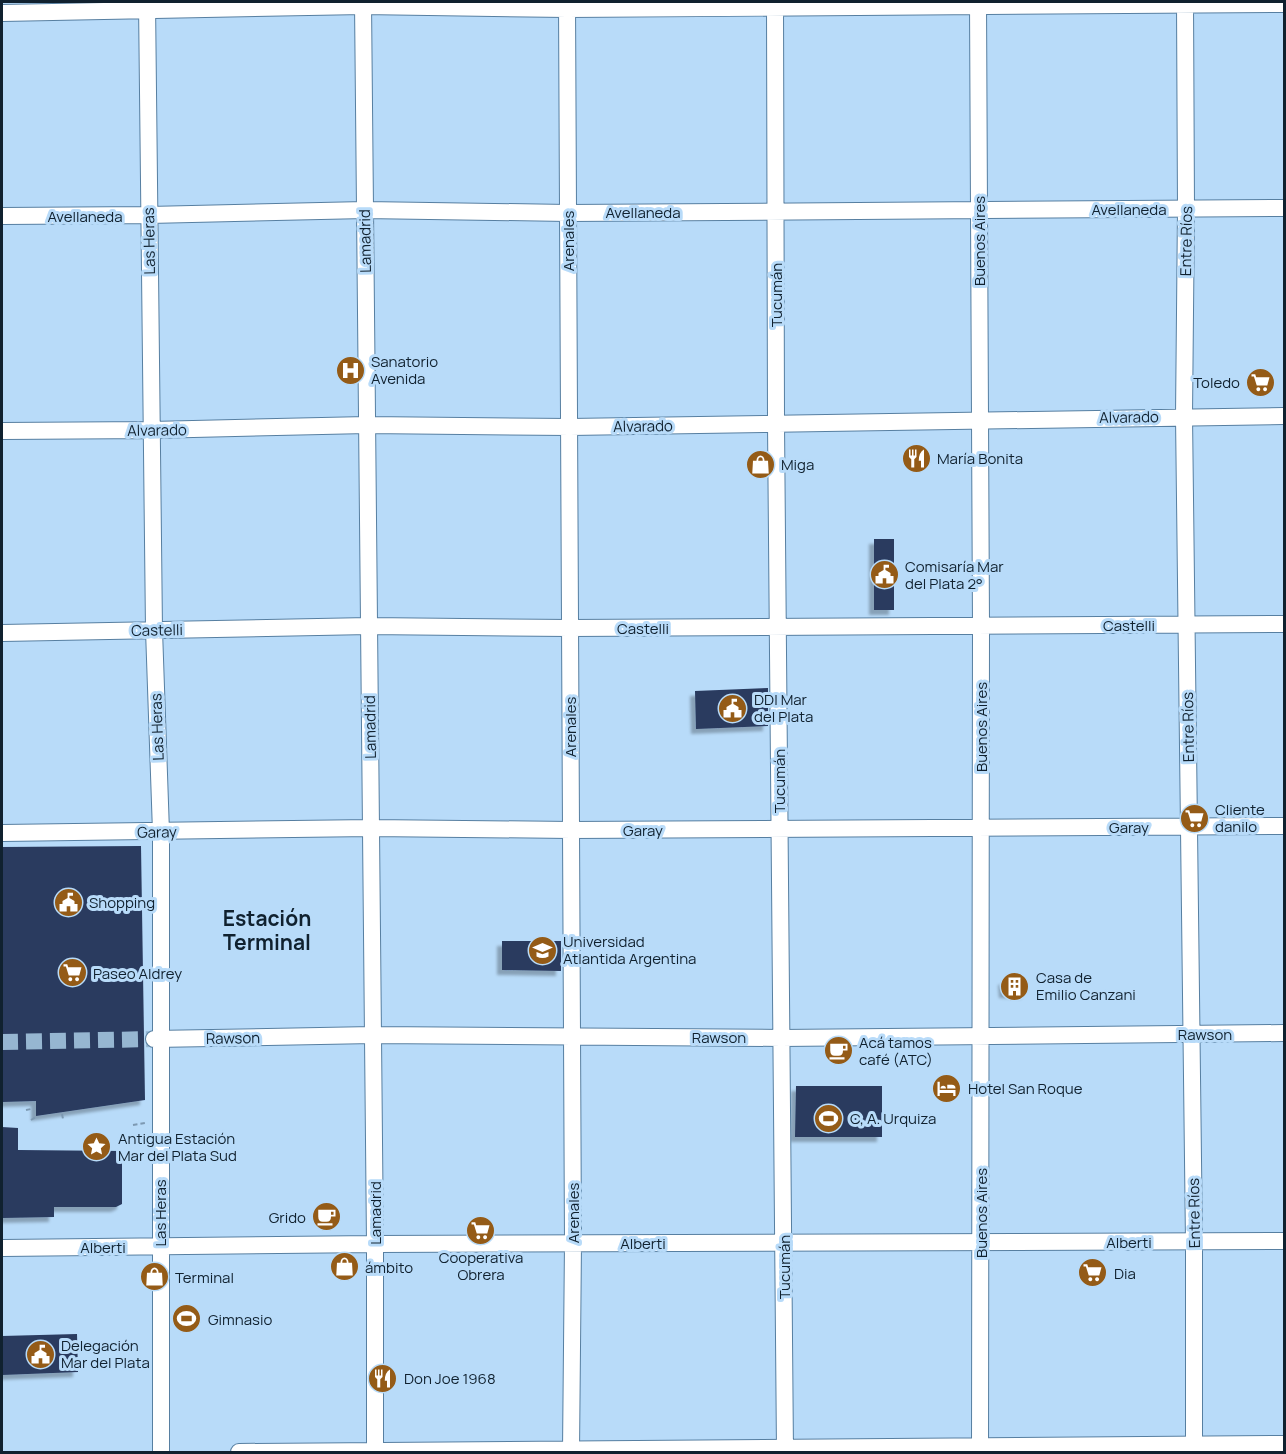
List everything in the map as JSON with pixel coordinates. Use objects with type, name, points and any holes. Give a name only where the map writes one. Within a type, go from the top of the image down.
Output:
[{"type":"street","name":"Entre Ríos","points":[[1185,3],[1184,416],[1192,1034],[1194,1448]]},
{"type":"street","points":[[2,13],[147,7],[363,4],[1284,4]]},
{"type":"street","name":"Lamadrid","points":[[363,4],[375,1452]]},
{"type":"street","name":"Tucumán","points":[[775,4],[777,627],[785,1451]]},
{"type":"street","name":"Buenos Aires","points":[[978,4],[981,626],[980,1450]]},
{"type":"street","name":"Arenales","points":[[567,5],[573,1243],[571,1452]]},
{"type":"street","name":"Las Heras","points":[[147,7],[154,630],[161,832],[158,1039],[161,1452]]},
{"type":"street","name":"Avellaneda","points":[[2,216],[365,210],[568,213],[1284,208]]},
{"type":"street","name":"Alvarado","points":[[2,431],[367,425],[570,427],[1284,416]]},
{"type":"street","name":"Castelli","points":[[2,633],[369,626],[569,628],[1284,624]]},
{"type":"street","name":"Garay","points":[[2,833],[371,828],[779,830],[1284,826]]},
{"type":"street","name":"Rawson","points":[[158,1039],[373,1035],[781,1038],[1284,1033]]},
{"type":"street","name":"Alberti","points":[[2,1248],[375,1244],[1284,1241]]},
{"type":"street","points":[[239,1452],[980,1450],[1194,1448],[1284,1444]]},
{"type":"path","points":[[26,1110],[31,1109]]},
{"type":"path","points":[[62,1114],[63,1119]]},
{"type":"path","points":[[31,1120],[36,1116]]},
{"type":"path","points":[[133,1125],[145,1123]]},
{"type":"building","name":"Comisaría Mar del Plata 2°","points":[[874,539],[894,539],[894,610],[874,610]]},
{"type":"building","name":"DDI Mar del Plata","points":[[768,688],[768,726],[696,729],[695,691]]},
{"type":"building","name":"Paseo Aldrey","points":[[141,846],[145,1100],[36,1116],[36,1101],[2,1102],[2,847]]},
{"type":"building","points":[[502,941],[561,941],[561,971],[502,970]]},
{"type":"building","name":"Casa de Emilio Canzani","points":[[1026,979],[1026,994],[1004,993],[1003,980]]},
{"type":"building","points":[[796,1086],[882,1086],[882,1137],[795,1137]]},
{"type":"building","points":[[2,1127],[18,1128],[18,1150],[122,1151],[122,1204],[116,1207],[54,1207],[54,1217],[2,1218]]},
{"type":"building","name":"Delegación Mar del Plata","points":[[77,1334],[78,1372],[2,1375],[2,1336]]},
{"type":"tunnel","points":[[2,1042],[154,1039]]},
{"type":"place","name":"Sanatorio Avenida","points":[[350,370]]},
{"type":"place","name":"Toledo","points":[[1261,382]]},
{"type":"place","name":"María Bonita","points":[[916,458]]},
{"type":"place","name":"Miga","points":[[760,464]]},
{"type":"place","name":"Comisaría Mar del Plata 2°","points":[[884,575]]},
{"type":"place","name":"DDI Mar del Plata","points":[[733,708]]},
{"type":"place","name":"Cliente danilo","points":[[1194,818]]},
{"type":"place","name":"Shopping","points":[[68,902]]},
{"type":"place","name":"Universidad Atlantida Argentina","points":[[542,950]]},
{"type":"place","name":"Paseo Aldrey","points":[[72,973]]},
{"type":"place","name":"Casa de Emilio Canzani","points":[[1015,986]]},
{"type":"place","name":"Acá tamos café (ATC)","points":[[838,1051]]},
{"type":"place","name":"Hotel San Roque","points":[[947,1088]]},
{"type":"place","name":"C, A. Urquiza","points":[[829,1118]]},
{"type":"place","name":"Antigua Estación Mar del Plata Sud","points":[[97,1147]]},
{"type":"place","name":"Grido","points":[[327,1217]]},
{"type":"place","name":"Cooperativa Obrera","points":[[481,1230]]},
{"type":"place","name":"ámbito","points":[[344,1267]]},
{"type":"place","name":"Dia","points":[[1093,1273]]},
{"type":"place","name":"Terminal","points":[[154,1277]]},
{"type":"place","name":"Gimnasio","points":[[187,1319]]},
{"type":"place","name":"Delegación Mar del Plata","points":[[40,1354]]},
{"type":"place","name":"Don Joe 1968","points":[[383,1378]]},
{"type":"district","name":"Estación Terminal","points":[[267,930]]}]
